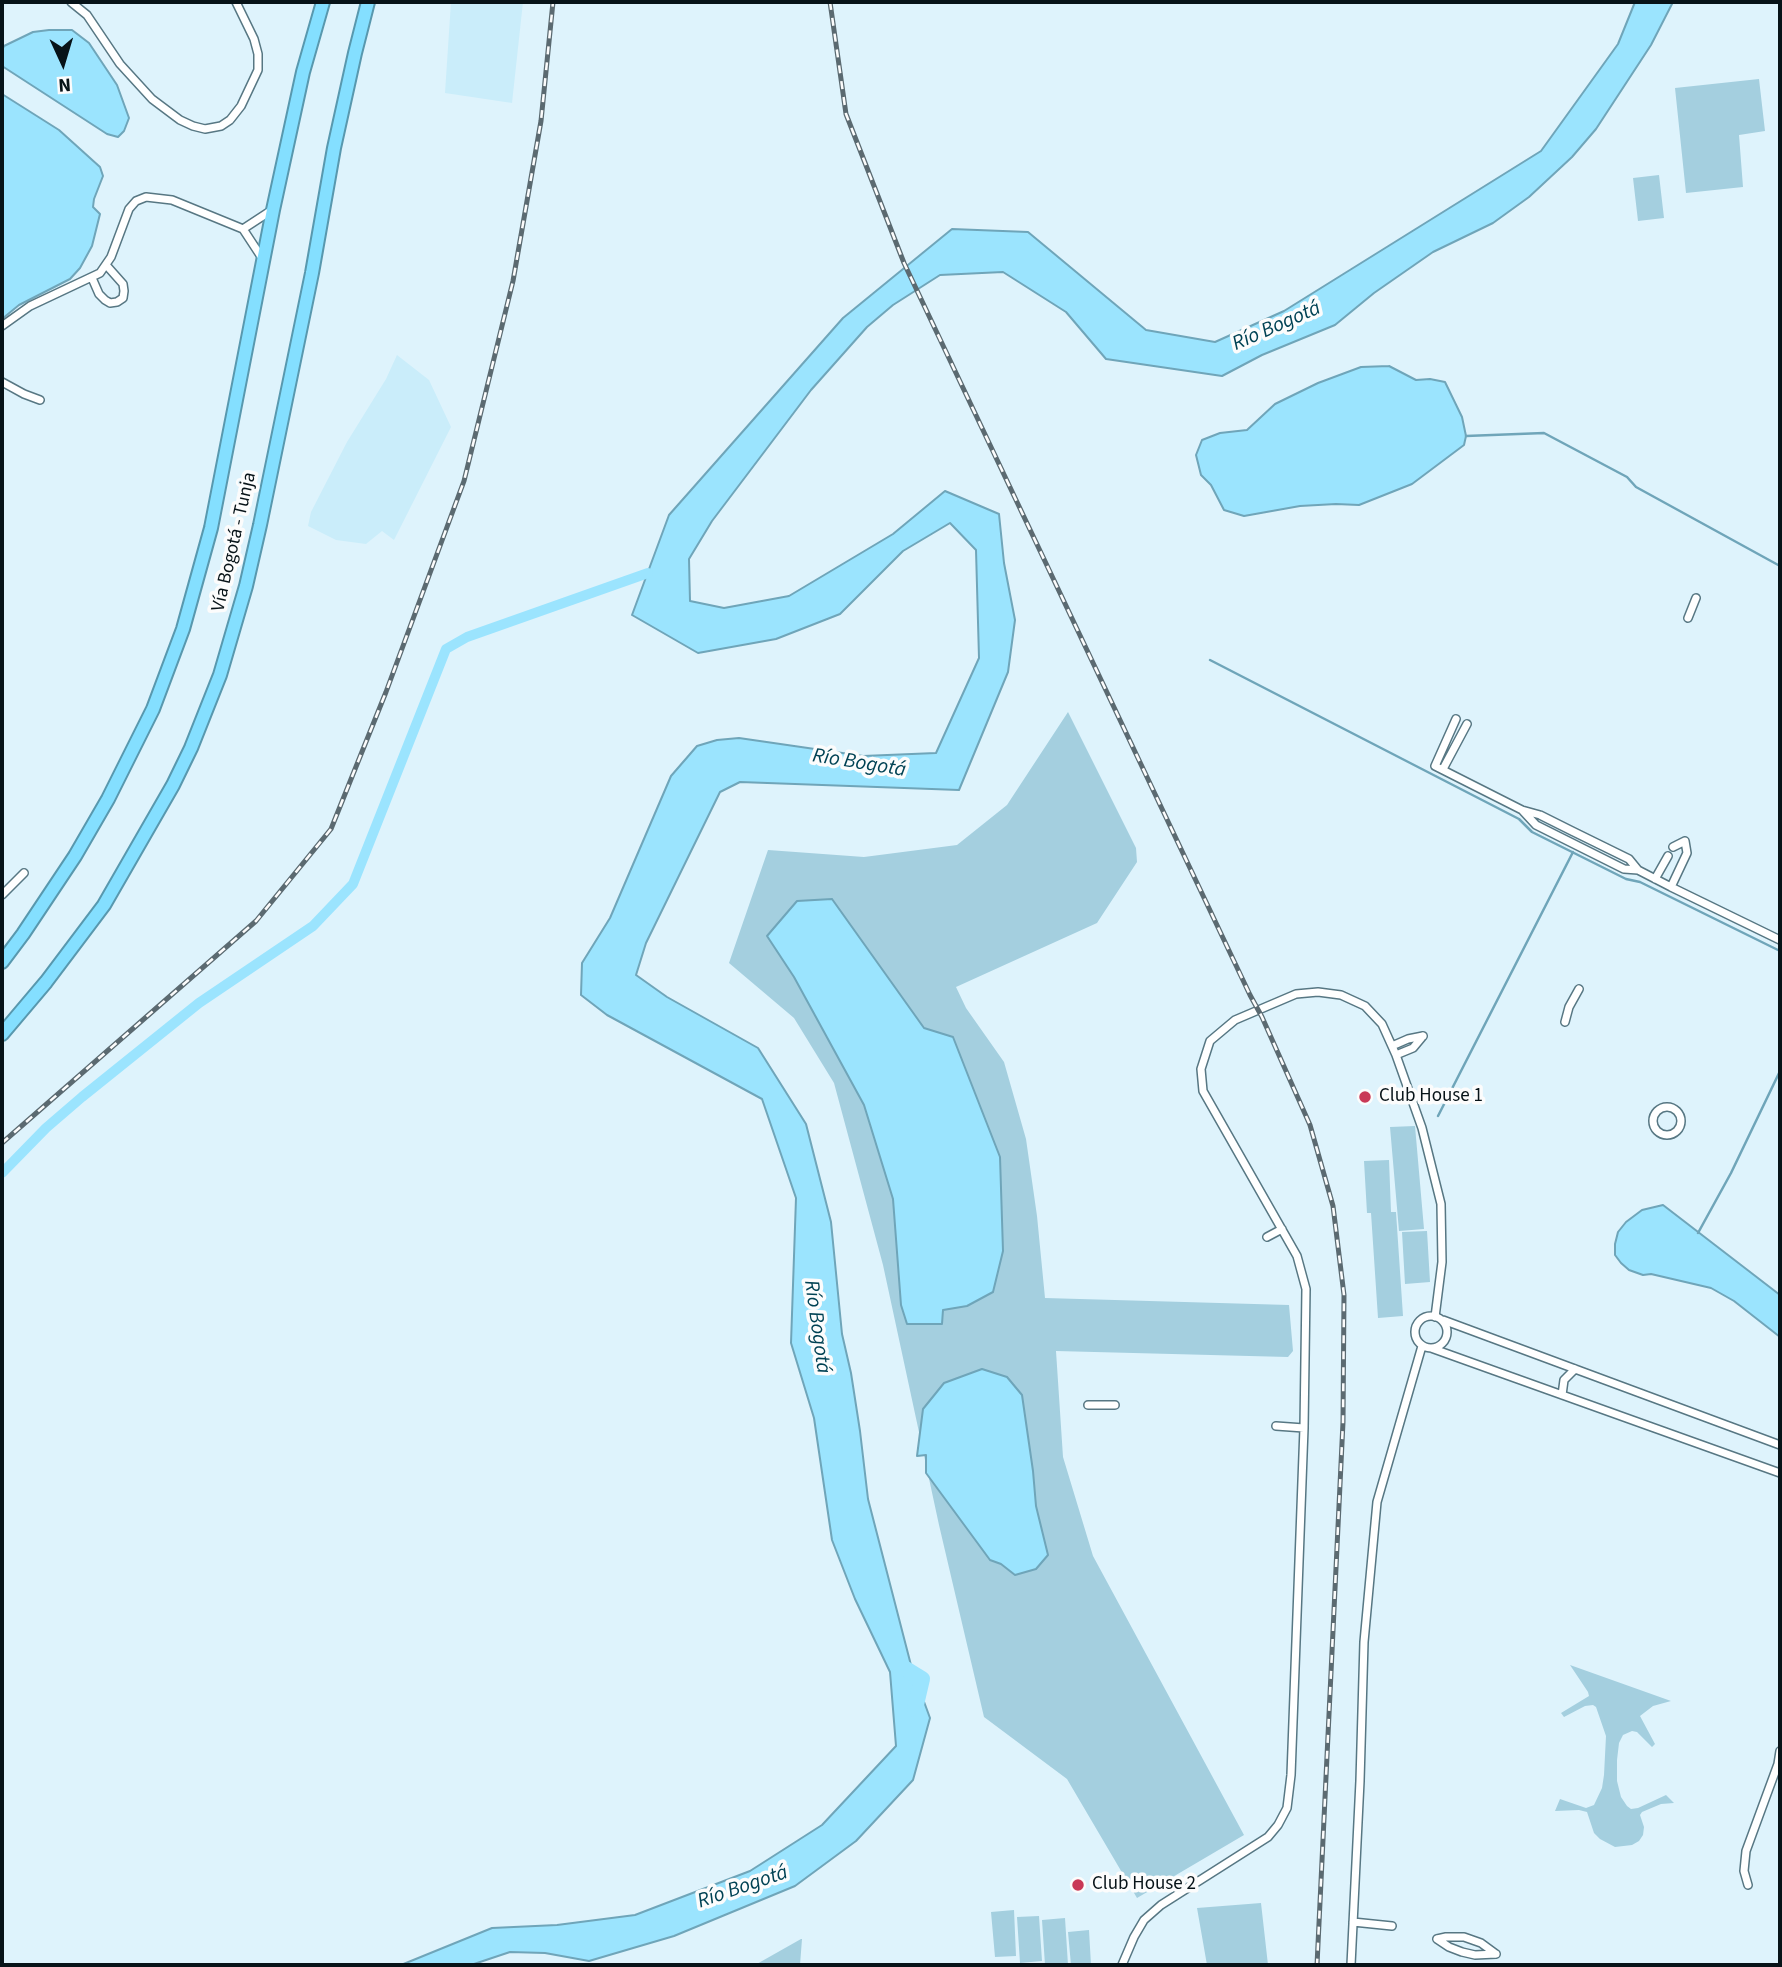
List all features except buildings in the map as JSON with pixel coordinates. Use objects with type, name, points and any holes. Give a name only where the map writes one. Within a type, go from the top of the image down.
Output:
[{"type":"highway","name":"Vía Bogotá - Tunja","points":[[2,961],[67,867],[108,799],[153,709],[196,587],[211,528],[273,210],[303,72],[323,2]]},
{"type":"highway","name":"Vía Bogotá - Tunja","points":[[2,1034],[46,982],[104,905],[173,785],[220,675],[257,538],[312,273],[334,148],[368,2]]},
{"type":"street","points":[[71,2],[86,15],[120,64],[152,99],[180,120],[205,129],[221,126],[230,120],[241,106],[258,70],[254,38],[236,2]]},
{"type":"street","points":[[2,326],[30,306],[100,273],[107,266],[129,209],[136,201],[146,197],[172,200],[243,229],[264,261]]},
{"type":"street","points":[[243,229],[273,210]]},
{"type":"street","points":[[92,278],[104,300],[110,303],[123,298],[123,284],[107,266]]},
{"type":"street","points":[[2,382],[40,400]]},
{"type":"street","points":[[1688,618],[1696,598]]},
{"type":"street","points":[[1439,767],[1456,719]]},
{"type":"street","points":[[1439,767],[1467,724]]},
{"type":"street","points":[[1439,767],[1522,810],[1536,825],[1624,869],[1638,870],[1780,940]]},
{"type":"street","points":[[1671,887],[1687,853],[1685,841],[1673,847]]},
{"type":"street","points":[[1655,879],[1668,856]]},
{"type":"street","points":[[2,895],[24,873]]},
{"type":"street","points":[[1564,1021],[1579,989]]},
{"type":"street","points":[[1122,1965],[1144,1920],[1160,1905],[1268,1837],[1287,1808],[1291,1775],[1304,1428],[1306,1289],[1297,1256],[1203,1091],[1201,1069],[1210,1041],[1235,1020],[1296,994],[1318,992],[1340,995],[1365,1006],[1382,1024],[1422,1128],[1441,1204],[1439,1319],[1447,1333],[1446,1339],[1432,1348]]},
{"type":"street","points":[[1392,1046],[1423,1036],[1413,1048],[1396,1055]]},
{"type":"street","points":[[1666,1107],[1675,1110],[1682,1122],[1675,1134],[1666,1136],[1657,1132],[1653,1119],[1657,1111],[1666,1107]]},
{"type":"street","points":[[1267,1237],[1282,1229]]},
{"type":"street","points":[[1780,1445],[1439,1319],[1424,1317],[1416,1325],[1415,1336],[1422,1346],[1780,1473]]},
{"type":"street","points":[[1351,1965],[1364,1642],[1377,1502],[1422,1346]]},
{"type":"street","points":[[1562,1395],[1564,1381],[1575,1369]]},
{"type":"street","points":[[1088,1405],[1115,1405]]},
{"type":"street","points":[[1276,1426],[1304,1428]]},
{"type":"street","points":[[1748,1885],[1744,1871],[1746,1851],[1779,1764],[1780,1751]]},
{"type":"street","points":[[1353,1922],[1392,1926]]},
{"type":"street","points":[[1464,1937],[1481,1943],[1496,1954],[1475,1955],[1462,1952],[1437,1939],[1464,1937]]},
{"type":"shaded area","points":[[451,2],[523,2],[512,103],[445,93]]},
{"type":"shaded area","points":[[1759,79],[1765,131],[1739,135],[1743,187],[1686,193],[1675,88]]},
{"type":"shaded area","points":[[1659,175],[1664,218],[1638,221],[1633,178]]},
{"type":"shaded area","points":[[397,355],[429,380],[451,427],[394,540],[382,531],[366,544],[336,540],[308,526],[311,512]]},
{"type":"shaded area","points":[[1068,712],[1136,848],[1137,862],[1097,923],[956,987],[966,1008],[1004,1062],[1026,1139],[1045,1298],[1289,1305],[1293,1351],[1288,1357],[1056,1351],[1063,1457],[1093,1556],[1244,1835],[1137,1898],[1067,1779],[984,1717],[883,1265],[834,1083],[794,1018],[729,963],[768,850],[864,857],[957,845],[1007,805]]},
{"type":"shaded area","points":[[1415,1126],[1424,1229],[1399,1231],[1390,1127]]},
{"type":"shaded area","points":[[1389,1160],[1391,1212],[1396,1212],[1403,1316],[1378,1318],[1371,1213],[1367,1213],[1364,1161]]},
{"type":"shaded area","points":[[1427,1231],[1430,1282],[1405,1284],[1402,1232]]},
{"type":"shaded area","points":[[1570,1665],[1671,1701],[1653,1706],[1640,1716],[1655,1744],[1652,1747],[1637,1732],[1632,1731],[1623,1735],[1619,1743],[1617,1781],[1621,1797],[1627,1806],[1631,1809],[1638,1808],[1666,1795],[1674,1803],[1661,1804],[1642,1812],[1640,1815],[1644,1827],[1643,1835],[1632,1845],[1615,1847],[1600,1839],[1594,1833],[1587,1812],[1555,1811],[1560,1799],[1586,1808],[1594,1805],[1602,1788],[1604,1775],[1606,1736],[1596,1707],[1585,1706],[1564,1717],[1561,1713],[1589,1696]]},
{"type":"shaded area","points":[[1261,1903],[1268,1965],[1207,1965],[1197,1908]]},
{"type":"shaded area","points":[[1014,1910],[1016,1956],[995,1957],[991,1912]]},
{"type":"shaded area","points":[[1039,1916],[1042,1961],[1020,1963],[1017,1917]]},
{"type":"shaded area","points":[[1065,1918],[1068,1965],[1045,1965],[1042,1920]]},
{"type":"shaded area","points":[[1089,1930],[1091,1965],[1071,1965],[1068,1932]]},
{"type":"shaded area","points":[[801,1939],[800,1965],[755,1965]]},
{"type":"water","points":[[1635,2],[1673,2],[1651,45],[1596,129],[1572,157],[1529,197],[1493,223],[1433,252],[1374,293],[1335,325],[1262,355],[1222,376],[1106,359],[1066,312],[1003,272],[940,275],[893,305],[867,327],[811,390],[712,521],[689,559],[690,601],[724,608],[789,596],[893,534],[945,491],[999,514],[1004,563],[1015,620],[1008,672],[959,790],[740,782],[720,792],[646,943],[636,975],[667,997],[758,1048],[806,1124],[831,1222],[842,1334],[851,1373],[868,1499],[912,1669],[930,1718],[913,1780],[856,1841],[795,1886],[674,1936],[589,1961],[545,1953],[510,1952],[471,1965],[401,1965],[492,1928],[557,1925],[635,1915],[750,1871],[822,1825],[896,1746],[890,1672],[855,1599],[832,1540],[814,1418],[791,1343],[796,1198],[762,1099],[607,1015],[581,995],[582,963],[610,918],[671,776],[697,746],[717,740],[739,738],[863,756],[936,753],[979,658],[976,550],[950,523],[903,551],[840,614],[776,639],[698,653],[632,615],[669,515],[843,318],[952,229],[1028,232],[1146,330],[1215,342],[1284,311],[1541,151],[1618,44]]},
{"type":"water","points":[[72,30],[89,43],[117,85],[129,118],[124,131],[118,137],[107,134],[2,66],[4,46],[33,32]]},
{"type":"water","points":[[2,94],[59,130],[100,167],[103,176],[94,199],[93,207],[100,214],[92,246],[80,268],[70,279],[19,305],[2,319]]},
{"type":"water","points":[[1389,366],[1416,380],[1445,382],[1462,417],[1466,436],[1464,445],[1412,484],[1359,505],[1300,506],[1244,516],[1224,510],[1211,485],[1201,475],[1196,455],[1202,440],[1220,433],[1247,430],[1275,404],[1318,383],[1361,367]]},
{"type":"water","points":[[832,899],[924,1028],[953,1037],[1000,1157],[1003,1251],[993,1292],[967,1306],[943,1310],[942,1324],[907,1324],[901,1305],[893,1199],[864,1105],[794,977],[767,936],[797,901]]},
{"type":"water","points":[[1663,1205],[1780,1295],[1780,1337],[1734,1301],[1711,1288],[1651,1274],[1643,1275],[1629,1270],[1621,1263],[1615,1255],[1618,1232],[1642,1210]]},
{"type":"water","points":[[982,1369],[1007,1377],[1022,1395],[1036,1506],[1048,1555],[1036,1569],[1015,1575],[1001,1564],[990,1560],[926,1473],[926,1455],[917,1456],[923,1409],[944,1383]]},
{"type":"waterway","points":[[1466,436],[1544,433],[1627,477],[1636,487],[1780,566]]},
{"type":"waterway","points":[[2,1173],[46,1128],[82,1097],[199,1003],[313,926],[353,884],[446,649],[467,637],[648,573]]},
{"type":"waterway","points":[[1210,660],[1519,819],[1532,832],[1780,951]]},
{"type":"waterway","points":[[1438,1116],[1573,852]]},
{"type":"waterway","points":[[1698,1233],[1731,1173],[1780,1071]]},
{"type":"waterway","name":"Río Bogotá","points":[[896,1663],[922,1679],[915,1709]]},
{"type":"railway","points":[[2,1143],[256,921],[331,829],[386,692],[464,481],[513,281],[541,121],[553,2]]},
{"type":"railway","points":[[830,2],[846,114],[904,263],[1262,1017],[1310,1125],[1333,1206],[1344,1295],[1343,1422],[1317,1965]]},
{"type":"place","name":"Club House 1","points":[[1365,1097]]},
{"type":"place","name":"Club House 2","points":[[1078,1885]]}]
